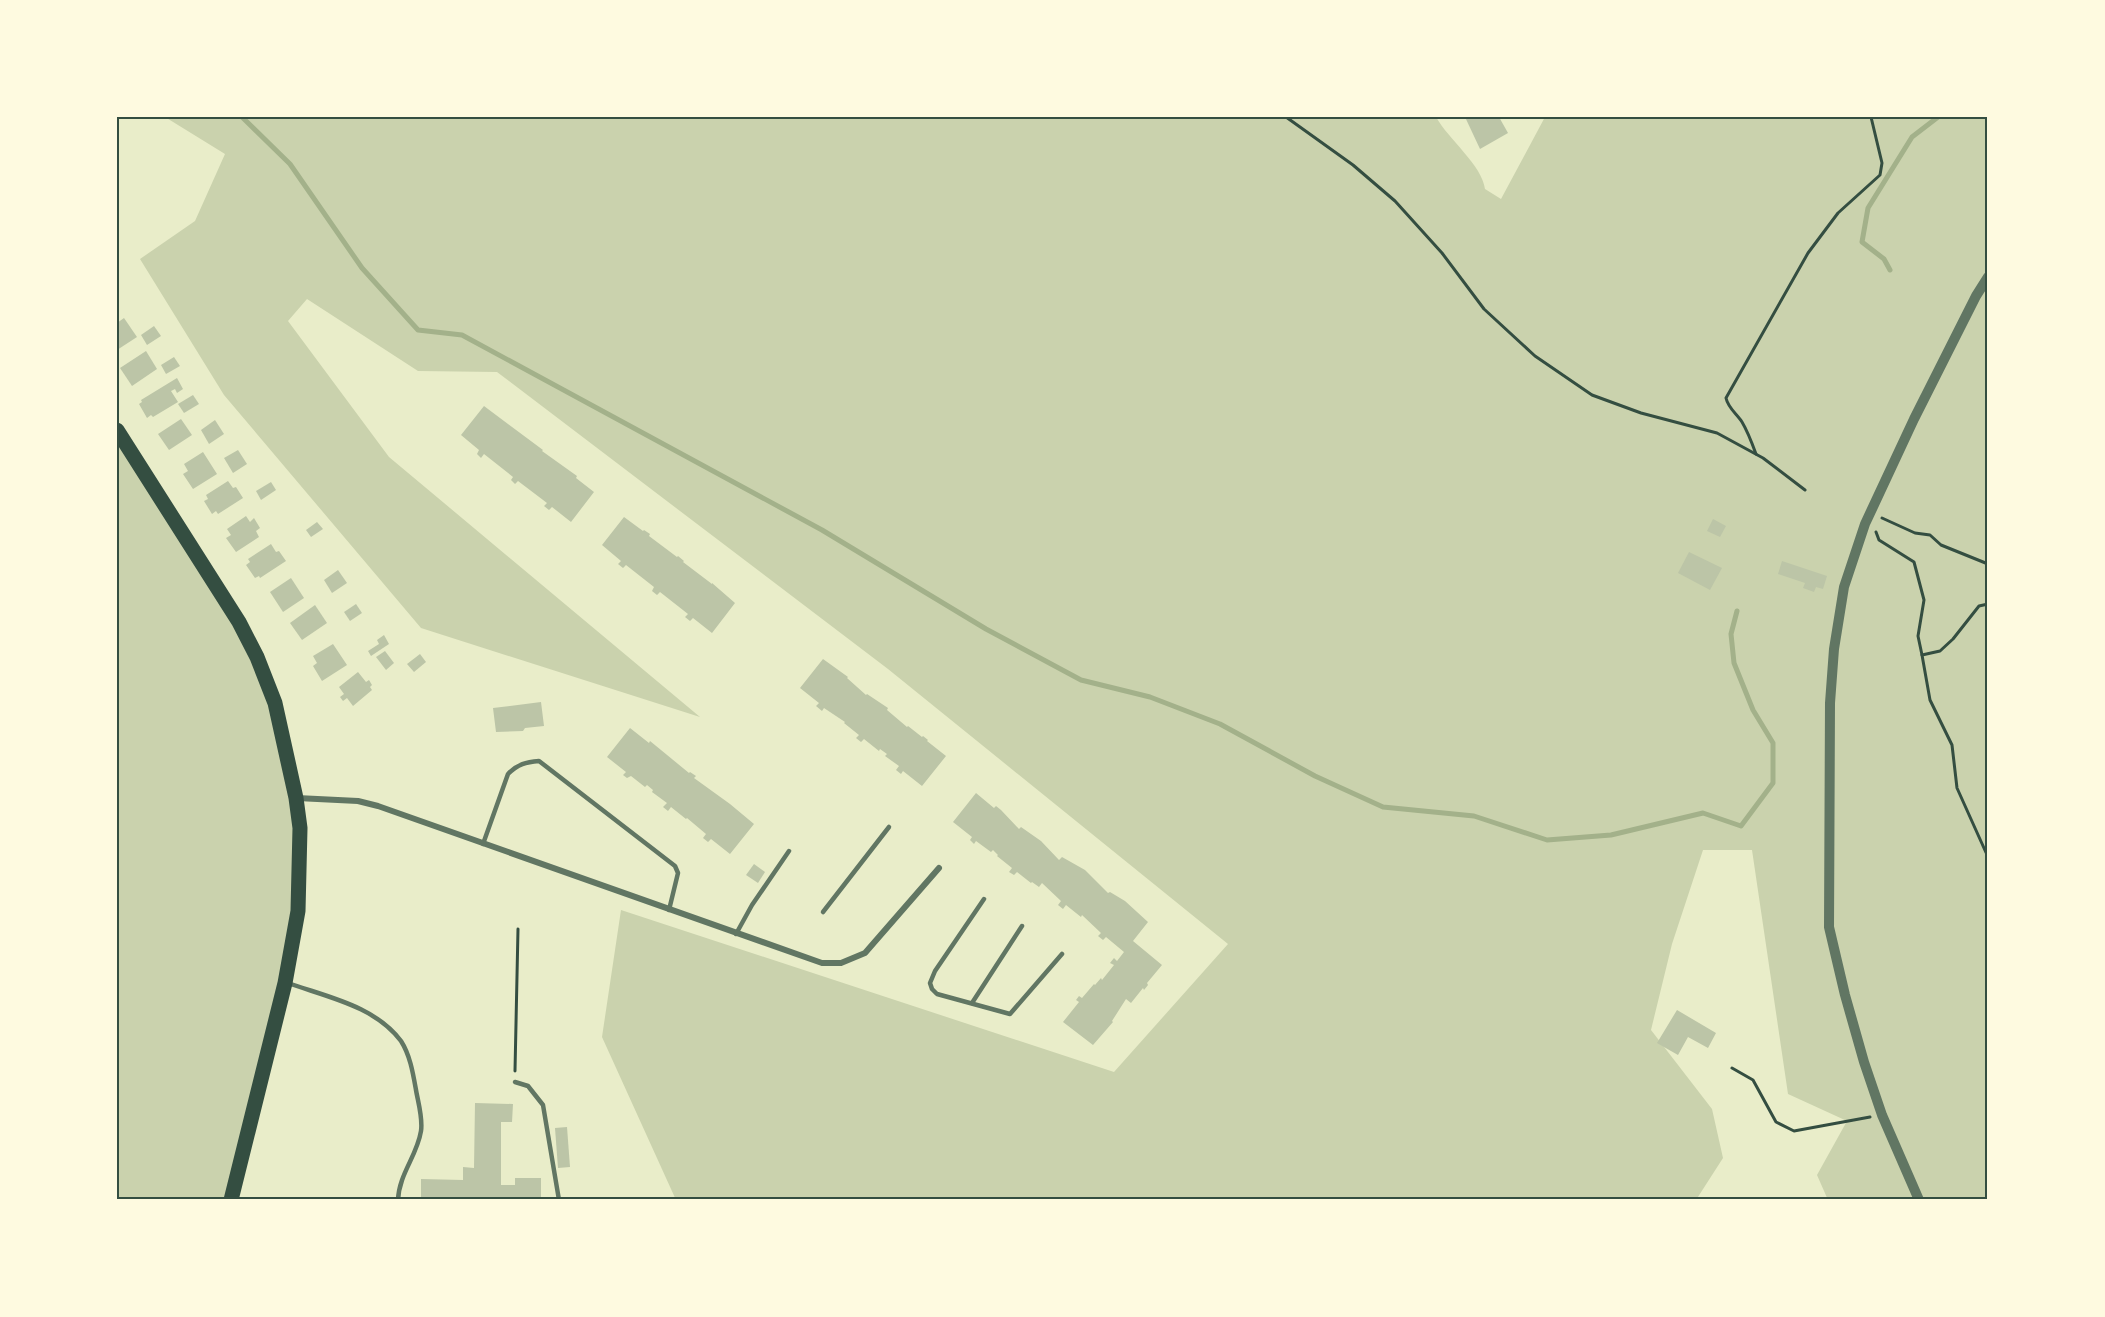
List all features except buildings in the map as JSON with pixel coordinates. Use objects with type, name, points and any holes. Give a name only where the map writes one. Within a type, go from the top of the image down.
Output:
[{"type":"main road","points":[[117,430],[239,622],[257,657],[274,703],[296,798],[300,828],[298,911],[285,982],[231,1200]]},
{"type":"street","points":[[1919,1200],[1882,1115],[1864,1062],[1829,927],[1830,703],[1834,649],[1848,572],[1871,510],[1976,296],[1988,277]]},
{"type":"street","points":[[296,798],[358,801],[378,806],[822,963],[841,963],[865,954],[939,868]]},
{"type":"lane","points":[[483,844],[508,774],[515,767],[526,762],[540,761],[675,866],[678,873],[669,910]]},
{"type":"lane","points":[[823,912],[889,827]]},
{"type":"lane","points":[[736,934],[752,905],[789,851]]},
{"type":"lane","points":[[984,899],[935,971],[930,983],[937,994],[1010,1014],[1062,954]]},
{"type":"lane","points":[[972,1003],[1022,926]]},
{"type":"lane","points":[[285,982],[354,1005],[383,1023],[402,1042],[412,1068],[422,1128],[417,1147],[403,1175],[398,1190],[398,1200]]},
{"type":"lane","points":[[515,1082],[528,1086],[543,1105],[559,1200]]},
{"type":"path","points":[[1286,117],[1353,165],[1395,201],[1442,254],[1484,309],[1535,356],[1592,395],[1641,413],[1717,433],[1756,454],[1804,490]]},
{"type":"path","points":[[1756,454],[1750,436],[1741,420],[1726,403],[1726,398],[1808,253],[1838,213],[1880,175],[1882,163],[1871,117]]},
{"type":"path","points":[[1871,510],[1889,522],[1915,533],[1930,535],[1941,544],[1988,564]]},
{"type":"path","points":[[1871,510],[1880,540],[1914,562],[1924,600],[1918,636],[1930,700],[1952,745],[1957,788],[1988,857]]},
{"type":"path","points":[[1922,655],[1940,651],[1953,639],[1979,606],[1988,604]]},
{"type":"path","points":[[515,1082],[518,929]]},
{"type":"path","points":[[1732,1068],[1753,1080],[1776,1122],[1794,1131],[1882,1115]]},
{"type":"green space","points":[[165,117],[1436,117],[1472,162],[1483,180],[1485,189],[1501,199],[1545,117],[1988,117],[1988,1200],[1828,1200],[1817,1175],[1847,1121],[1788,1094],[1752,850],[1703,850],[1672,944],[1651,1030],[1712,1109],[1723,1158],[1696,1200],[676,1200],[602,1037],[621,910],[1114,1072],[1228,944],[888,669],[497,372],[418,371],[307,299],[288,321],[389,457],[700,717],[421,628],[224,395],[140,259],[195,221],[225,154]]},
{"type":"green space","points":[[117,430],[257,657],[296,798],[298,911],[231,1200],[117,1200]]},
{"type":"waterway","points":[[242,117],[290,164],[362,268],[418,330],[462,335],[822,530],[986,629],[1081,680],[1150,697],[1220,724],[1315,776],[1383,807],[1474,816],[1547,840],[1611,835],[1703,813],[1741,826],[1773,783],[1773,743],[1753,710],[1734,663],[1731,634],[1737,611]]},
{"type":"waterway","points":[[1890,270],[1884,259],[1862,242],[1868,208],[1912,137],[1938,117]]}]
